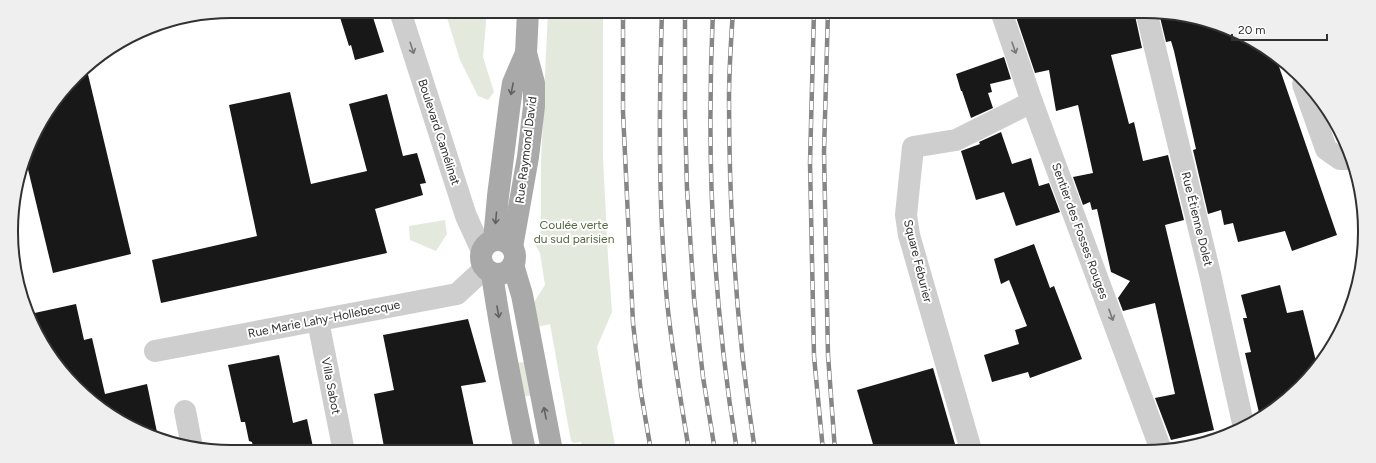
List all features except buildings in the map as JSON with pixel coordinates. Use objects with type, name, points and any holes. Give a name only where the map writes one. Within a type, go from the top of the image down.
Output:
[{"type":"main road","name":"Rue Raymond David","points":[[496,258],[528,157],[534,106],[534,83],[526,53],[528,18]]},
{"type":"main road","name":"Boulevard Camélinat","points":[[496,258],[522,295],[551,445]]},
{"type":"main road","name":"Boulevard Camélinat","points":[[496,258],[495,297],[524,445]]},
{"type":"street","name":"Boulevard Camélinat","points":[[402,18],[466,216],[496,258]]},
{"type":"street","name":"Sentier des Fosses Rouges","points":[[1003,18],[1032,102],[1158,445]]},
{"type":"street","name":"Rue Étienne Dolet","points":[[1148,18],[1210,274],[1242,421]]},
{"type":"street","points":[[1306,92],[1326,149],[1340,159],[1345,159]]},
{"type":"street","name":"Square Féburier","points":[[970,445],[909,235],[906,215],[913,147],[956,140],[1032,102]]},
{"type":"street","name":"Rue Marie Lahy-Hollebecque","points":[[155,351],[457,294],[496,258]]},
{"type":"street","name":"Villa Sabot","points":[[318,321],[343,445]]},
{"type":"street","points":[[185,411],[191,441]]},
{"type":"green space","points":[[447,18],[486,18],[483,57],[494,92],[488,100],[478,96],[460,60]]},
{"type":"green space","name":"Coulée verte du sud parisien","points":[[548,18],[603,18],[603,157],[612,312],[597,347],[615,445],[582,445],[581,442],[574,443],[571,441],[550,324],[534,328],[529,310],[545,285],[540,253],[532,239],[541,231],[541,161]]},
{"type":"green space","points":[[445,220],[447,234],[436,251],[410,240],[409,226]]},
{"type":"green space","points":[[531,361],[538,394],[523,397],[517,363]]},
{"type":"railway","points":[[623,18],[623,112],[633,323],[641,393],[650,445]]},
{"type":"railway","points":[[662,18],[660,156],[664,265],[671,338],[688,445]]},
{"type":"railway","points":[[685,18],[687,189],[694,298],[703,377],[714,445]]},
{"type":"railway","points":[[713,18],[710,121],[713,232],[722,342],[736,445]]},
{"type":"railway","points":[[733,18],[729,99],[732,231],[743,364],[754,445]]},
{"type":"railway","points":[[814,18],[810,163],[814,356],[822,445]]},
{"type":"railway","points":[[828,18],[824,152],[828,355],[835,445]]}]
